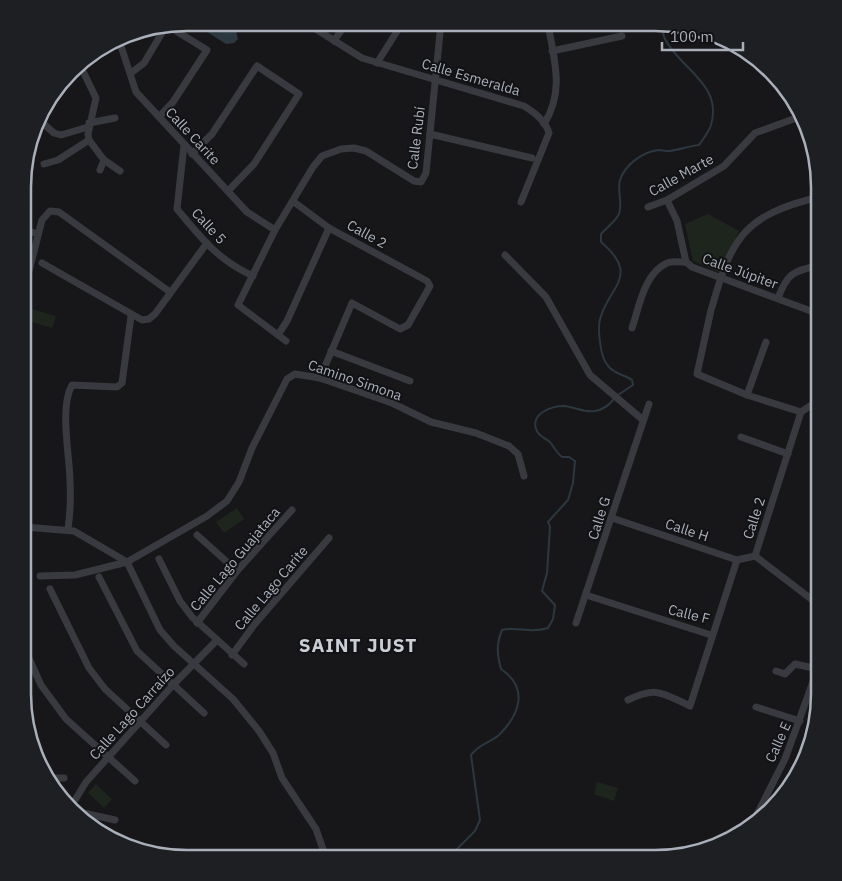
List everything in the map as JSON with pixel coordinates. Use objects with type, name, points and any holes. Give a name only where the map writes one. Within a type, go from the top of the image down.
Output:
[{"type":"street","name":"Calle Rubí","points":[[294,202],[313,167],[322,156],[341,149],[354,148],[366,151],[414,182],[421,182],[426,173],[440,31]]},
{"type":"street","points":[[521,202],[549,133],[544,124],[552,112],[557,96],[549,31]]},
{"type":"street","points":[[159,117],[173,102],[206,50],[177,32]]},
{"type":"street","name":"Calle Esmeralda","points":[[320,32],[362,58],[524,106],[532,110],[544,124]]},
{"type":"street","points":[[334,41],[340,32]]},
{"type":"street","points":[[377,63],[396,32]]},
{"type":"street","points":[[131,73],[144,63],[162,33]]},
{"type":"street","points":[[552,51],[622,36]]},
{"type":"street","name":"Calle Carite","points":[[121,46],[136,92],[247,212],[275,230]]},
{"type":"street","points":[[192,154],[212,134],[257,66],[299,94],[254,164],[228,191]]},
{"type":"street","points":[[83,71],[96,98],[88,125],[89,140],[104,160],[120,171]]},
{"type":"street","points":[[44,125],[54,133],[61,135],[115,118]]},
{"type":"street","name":"Calle Marte","points":[[648,207],[667,200],[724,166],[755,133],[795,119]]},
{"type":"street","points":[[430,134],[532,158]]},
{"type":"street","points":[[44,164],[58,160],[89,140]]},
{"type":"street","name":"Calle 5","points":[[184,145],[177,209],[207,243],[230,265],[254,276]]},
{"type":"street","points":[[100,170],[104,160]]},
{"type":"street","points":[[810,199],[784,206],[753,224],[733,246],[712,309],[697,374],[747,394],[801,412],[810,406]]},
{"type":"street","name":"Calle Júpiter","points":[[667,200],[677,221],[686,262],[692,267],[810,310]]},
{"type":"street","points":[[286,341],[238,305],[254,276],[275,230],[294,202]]},
{"type":"street","name":"Calle 2","points":[[294,202],[329,228],[427,281],[430,286],[408,325],[400,330],[352,303],[331,351]]},
{"type":"street","points":[[31,259],[42,220],[50,211],[59,212],[170,292]]},
{"type":"street","points":[[278,335],[287,321],[329,228]]},
{"type":"street","points":[[31,232],[38,234]]},
{"type":"street","points":[[42,263],[131,316],[142,320],[149,319],[207,243]]},
{"type":"street","points":[[504,255],[546,297],[590,375],[643,420]]},
{"type":"street","points":[[632,328],[646,287],[654,274],[667,263],[686,262]]},
{"type":"street","points":[[778,298],[785,280],[794,271],[810,267]]},
{"type":"street","points":[[68,529],[70,483],[66,424],[68,392],[72,385],[117,387],[122,384],[131,316]]},
{"type":"street","points":[[747,394],[766,342]]},
{"type":"street","points":[[320,378],[331,351],[410,381]]},
{"type":"street","name":"Camino Simona","points":[[40,576],[75,575],[127,562],[207,516],[227,501],[239,482],[252,448],[287,379],[294,374],[320,378],[392,403],[431,422],[476,433],[509,446],[518,454],[524,476]]},
{"type":"street","name":"Calle G","points":[[576,623],[649,404]]},
{"type":"street","name":"Calle 2","points":[[801,412],[755,556],[810,598]]},
{"type":"street","points":[[741,437],[788,454]]},
{"type":"street","name":"Calle Lago Guajataca","points":[[197,623],[237,571],[292,510]]},
{"type":"street","name":"Calle H","points":[[612,518],[737,560]]},
{"type":"street","points":[[32,527],[68,529],[80,533],[127,562],[160,630],[174,646],[233,699],[259,731],[273,753],[282,778],[316,829],[323,849]]},
{"type":"street","points":[[197,535],[237,571]]},
{"type":"street","name":"Calle Lago Carite","points":[[232,654],[254,625],[329,538]]},
{"type":"street","points":[[737,560],[755,556]]},
{"type":"street","points":[[159,559],[180,601],[197,623],[244,664]]},
{"type":"street","name":"Calle F","points":[[586,595],[711,635],[737,560]]},
{"type":"street","points":[[99,577],[137,651],[204,713]]},
{"type":"street","points":[[50,589],[89,668],[106,689],[166,746]]},
{"type":"street","points":[[628,700],[650,691],[665,694],[690,706],[711,635]]},
{"type":"street","name":"Calle Lago Carraízo","points":[[74,801],[86,782],[108,757],[172,685],[216,641]]},
{"type":"street","points":[[32,664],[42,685],[66,719],[135,781]]},
{"type":"street","points":[[776,671],[785,674],[796,664],[810,666]]},
{"type":"street","name":"Calle E","points":[[759,810],[785,759],[810,691]]},
{"type":"street","points":[[756,707],[800,721]]},
{"type":"street","points":[[57,778],[64,778]]},
{"type":"street","points":[[87,814],[115,820]]},
{"type":"shaded area","points":[[207,32],[236,32],[238,39],[234,43],[226,44]]},
{"type":"shaded area","points":[[708,214],[739,231],[721,270],[718,272],[693,261],[685,224]]},
{"type":"shaded area","points":[[31,309],[56,316],[52,328],[31,322]]},
{"type":"shaded area","points":[[237,508],[244,519],[224,533],[216,522]]},
{"type":"shaded area","points":[[597,782],[618,788],[614,801],[594,794]]},
{"type":"shaded area","points":[[96,784],[112,799],[104,808],[88,793]]},
{"type":"waterway","points":[[618,395],[633,385],[632,380],[609,367],[605,362],[602,352],[599,331],[600,319],[619,281],[621,273],[619,264],[613,254],[601,242],[601,234],[619,214],[620,180],[630,164],[640,156],[652,151],[669,151],[699,145],[710,128],[713,111],[711,98],[706,88],[672,50],[663,32]]},
{"type":"waterway","points":[[457,849],[475,831],[480,820],[471,755],[478,748],[499,735],[506,727],[516,710],[518,701],[515,684],[510,676],[501,669],[498,645],[502,630],[541,630],[548,628],[553,619],[555,605],[542,591],[547,573],[550,527],[548,522],[568,500],[573,483],[575,461],[569,457],[562,457],[550,442],[538,433],[535,423],[539,415],[549,409],[564,406],[587,411],[598,410],[606,407],[614,399]]},
{"type":"district","name":"SAINT JUST","points":[[358,645]]}]
